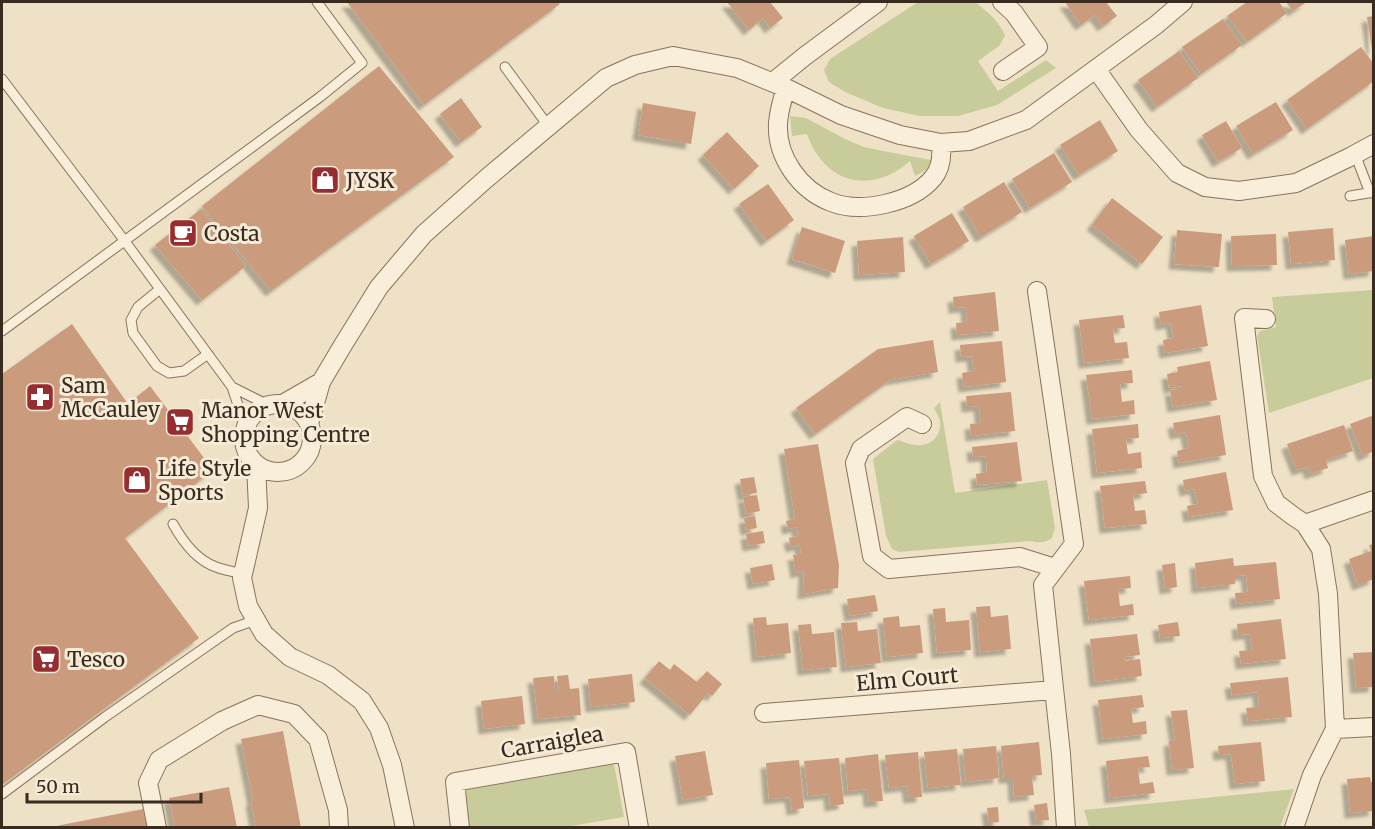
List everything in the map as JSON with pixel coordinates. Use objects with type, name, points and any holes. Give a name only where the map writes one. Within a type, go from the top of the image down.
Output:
[{"type":"street","points":[[878,2],[805,56],[780,85],[778,126],[781,149],[792,172],[806,189],[832,203],[854,207],[886,204],[914,195],[934,177],[942,156],[941,143]]},
{"type":"street","points":[[1002,2],[1014,13],[1038,47],[1003,71]]},
{"type":"street","points":[[309,424],[321,382],[379,287],[424,234],[606,78],[635,65],[673,56],[737,68],[780,85],[841,115],[900,135],[941,143],[969,141],[1026,120],[1156,25],[1183,2]]},
{"type":"street","points":[[1096,69],[1139,130],[1177,173],[1205,187],[1239,190],[1296,183],[1374,144]]},
{"type":"street","points":[[1037,291],[1074,544],[1043,585],[1061,754],[1066,828]]},
{"type":"street","points":[[1266,319],[1244,318],[1263,476],[1276,502],[1305,524],[1321,549],[1326,582],[1335,729],[1312,776],[1294,828]]},
{"type":"street","points":[[275,405],[287,405],[298,411],[309,424],[312,432],[309,454],[302,464],[292,470],[282,472],[267,470],[252,460],[246,448],[244,435],[246,429],[251,418],[259,411],[321,382]]},
{"type":"street","points":[[922,424],[907,417],[861,449],[855,464],[872,556],[889,569],[1020,557],[1055,568]]},
{"type":"street","points":[[256,464],[258,508],[242,578],[248,606],[264,634],[290,657],[328,675],[362,701],[379,728],[392,765],[405,828]]},
{"type":"street","points":[[258,508],[282,472]]},
{"type":"street","points":[[1305,524],[1374,500]]},
{"type":"street","name":"Elm Court","points":[[764,713],[1054,690]]},
{"type":"street","points":[[157,828],[148,783],[159,760],[222,721],[258,705],[294,714],[318,739],[338,810],[339,828]]},
{"type":"street","points":[[1335,729],[1374,727]]},
{"type":"street","name":"Carraiglea","points":[[460,828],[455,782],[626,752],[639,828]]},
{"type":"lane","points":[[2,331],[320,97],[362,63],[317,2]]},
{"type":"lane","points":[[505,67],[549,127]]},
{"type":"lane","points":[[2,79],[232,387],[246,429]]},
{"type":"lane","points":[[1350,196],[1372,193],[1355,154]]},
{"type":"lane","points":[[160,290],[138,307],[131,320],[133,333],[145,350],[157,366],[168,373],[184,371],[208,354]]},
{"type":"lane","points":[[232,387],[275,405]]},
{"type":"lane","points":[[173,524],[185,544],[198,556],[214,567],[243,574]]},
{"type":"lane","points":[[2,794],[105,717],[233,628],[256,620]]},
{"type":"green space","points":[[918,2],[975,2],[996,21],[1005,36],[999,46],[978,61],[998,91],[1046,60],[1056,68],[997,105],[958,116],[920,116],[883,108],[845,92],[829,82],[824,70],[830,59]]},
{"type":"green space","points":[[790,116],[806,118],[864,147],[931,160],[928,169],[915,176],[910,161],[895,172],[879,178],[864,181],[850,179],[825,164],[815,151],[807,134],[792,136]]},
{"type":"green space","points":[[1373,290],[1373,378],[1269,413],[1257,336],[1260,331],[1276,327],[1272,297]]},
{"type":"green space","points":[[940,402],[955,493],[1047,480],[1055,528],[1052,538],[1042,542],[1030,541],[899,552],[892,549],[886,536],[873,459],[897,440],[921,445],[934,439],[939,431],[940,419],[934,408]]},
{"type":"green space","points":[[614,764],[624,817],[565,827],[469,827],[462,791]]},
{"type":"green space","points":[[1294,789],[1280,827],[1089,827],[1084,810]]},
{"type":"building","points":[[347,2],[557,2],[560,4],[424,105]]},
{"type":"building","points":[[727,2],[770,2],[783,18],[770,28],[763,18],[749,30]]},
{"type":"building","points":[[1065,2],[1106,2],[1117,16],[1103,26],[1095,15],[1081,25]]},
{"type":"building","points":[[1247,2],[1279,2],[1287,13],[1247,42],[1227,16]]},
{"type":"building","points":[[1286,2],[1307,2],[1293,11]]},
{"type":"building","points":[[1374,16],[1374,49],[1372,50],[1367,17]]},
{"type":"building","points":[[1223,19],[1242,45],[1201,74],[1182,47]]},
{"type":"building","points":[[1361,47],[1374,64],[1374,81],[1307,129],[1287,100]]},
{"type":"building","points":[[1179,51],[1198,78],[1157,107],[1138,80]]},
{"type":"building","points":[[379,66],[454,157],[271,291],[202,206]]},
{"type":"building","points":[[461,98],[482,127],[461,142],[440,114]]},
{"type":"building","points":[[1276,102],[1293,130],[1253,154],[1236,126]]},
{"type":"building","points":[[643,103],[696,112],[691,144],[638,135]]},
{"type":"building","points":[[1100,120],[1118,151],[1079,175],[1060,145]]},
{"type":"building","points":[[1226,121],[1242,148],[1218,162],[1202,135]]},
{"type":"building","points":[[727,132],[759,166],[734,189],[703,155]]},
{"type":"building","points":[[1054,153],[1072,182],[1030,208],[1012,179]]},
{"type":"building","points":[[1004,182],[1022,212],[981,237],[963,207]]},
{"type":"building","points":[[768,184],[794,220],[766,241],[739,204]]},
{"type":"building","points":[[1112,198],[1163,237],[1142,264],[1092,225]]},
{"type":"building","points":[[201,209],[246,266],[202,300],[155,245]]},
{"type":"building","points":[[952,213],[969,241],[931,264],[914,236]]},
{"type":"building","points":[[802,227],[845,241],[835,273],[792,259]]},
{"type":"building","points":[[1333,228],[1335,260],[1291,264],[1288,232]]},
{"type":"building","points":[[1177,230],[1222,234],[1219,267],[1174,264]]},
{"type":"building","points":[[1276,234],[1277,265],[1232,266],[1231,236]]},
{"type":"building","points":[[1374,236],[1374,271],[1349,274],[1345,240]]},
{"type":"building","points":[[903,237],[905,272],[859,275],[857,241]]},
{"type":"building","points":[[995,292],[999,331],[957,335],[956,323],[967,322],[966,307],[954,308],[953,297]]},
{"type":"building","points":[[1201,305],[1208,346],[1165,353],[1163,340],[1174,338],[1171,323],[1161,325],[1159,312]]},
{"type":"building","points":[[1123,315],[1125,328],[1113,329],[1114,338],[1115,343],[1127,342],[1129,358],[1084,363],[1079,320]]},
{"type":"building","name":"Manor West Shopping Centre","points":[[72,324],[128,404],[150,386],[213,470],[125,538],[199,638],[2,785],[2,374]]},
{"type":"building","points":[[933,340],[938,372],[890,380],[815,434],[796,408],[878,349]]},
{"type":"building","points":[[1002,341],[1006,382],[964,387],[962,373],[974,371],[972,356],[961,357],[960,345]]},
{"type":"building","points":[[1210,361],[1217,400],[1173,407],[1170,390],[1181,389],[1181,386],[1169,388],[1167,374],[1178,372],[1177,367]]},
{"type":"building","points":[[1132,370],[1133,383],[1120,384],[1122,402],[1134,400],[1135,414],[1092,419],[1086,375]]},
{"type":"building","points":[[1011,392],[1015,431],[971,436],[970,424],[981,423],[979,406],[967,407],[966,396]]},
{"type":"building","points":[[1220,415],[1226,455],[1179,463],[1177,451],[1189,448],[1186,432],[1175,434],[1173,423]]},
{"type":"building","points":[[1374,415],[1374,451],[1363,456],[1350,424]]},
{"type":"building","points":[[1138,424],[1139,438],[1126,439],[1128,454],[1141,452],[1142,468],[1097,473],[1092,429]]},
{"type":"building","points":[[1344,425],[1353,451],[1326,460],[1328,468],[1310,474],[1308,467],[1297,470],[1287,444]]},
{"type":"building","points":[[1017,442],[1022,481],[977,485],[976,474],[987,472],[986,456],[973,457],[972,447]]},
{"type":"building","points":[[818,444],[839,565],[838,588],[803,594],[804,571],[796,573],[793,555],[801,554],[800,545],[791,547],[789,538],[798,536],[797,527],[788,529],[786,521],[795,519],[784,449]]},
{"type":"building","points":[[1226,472],[1233,510],[1189,517],[1187,506],[1198,504],[1195,489],[1185,491],[1183,480]]},
{"type":"building","points":[[754,477],[757,493],[743,495],[740,479]]},
{"type":"building","points":[[1145,481],[1147,493],[1133,495],[1135,511],[1145,510],[1147,524],[1105,528],[1100,486]]},
{"type":"building","points":[[757,495],[760,511],[746,514],[743,497]]},
{"type":"building","points":[[755,516],[757,528],[746,530],[744,518]]},
{"type":"building","points":[[763,531],[765,543],[748,546],[746,534]]},
{"type":"building","points":[[1374,544],[1374,579],[1358,585],[1349,559],[1371,551],[1369,545]]},
{"type":"building","points":[[1233,558],[1234,566],[1276,562],[1280,599],[1236,604],[1235,593],[1248,592],[1246,575],[1235,576],[1235,584],[1197,588],[1195,563]]},
{"type":"building","points":[[1175,563],[1177,587],[1165,589],[1162,565]]},
{"type":"building","points":[[772,564],[775,580],[753,584],[750,568]]},
{"type":"building","points":[[1130,576],[1131,588],[1118,589],[1120,606],[1133,604],[1134,615],[1089,620],[1084,581]]},
{"type":"building","points":[[875,595],[878,611],[850,616],[847,599]]},
{"type":"building","points":[[990,606],[991,617],[1008,615],[1011,649],[980,652],[976,607]]},
{"type":"building","points":[[945,608],[946,622],[969,620],[971,650],[937,653],[933,609]]},
{"type":"building","points":[[899,616],[900,627],[920,625],[923,653],[887,657],[883,618]]},
{"type":"building","points":[[766,617],[767,625],[788,623],[791,653],[757,657],[753,618]]},
{"type":"building","points":[[1281,619],[1286,659],[1241,664],[1239,651],[1252,650],[1250,634],[1238,635],[1237,624]]},
{"type":"building","points":[[857,622],[858,631],[877,629],[881,663],[846,667],[841,623]]},
{"type":"building","points":[[1178,622],[1180,636],[1160,638],[1158,625]]},
{"type":"building","points":[[811,624],[812,634],[834,632],[837,667],[803,670],[798,625]]},
{"type":"building","points":[[1137,634],[1140,655],[1124,657],[1125,661],[1140,659],[1142,676],[1095,682],[1090,639]]},
{"type":"building","points":[[1374,652],[1374,687],[1356,688],[1353,653]]},
{"type":"building","points":[[659,661],[670,670],[674,664],[697,682],[707,671],[722,684],[712,696],[708,693],[690,715],[645,678]]},
{"type":"building","points":[[632,674],[635,702],[591,707],[588,679]]},
{"type":"building","points":[[568,675],[570,689],[579,688],[581,715],[538,719],[533,678],[554,676],[555,691],[557,691],[559,690],[557,676]]},
{"type":"building","points":[[1288,677],[1292,717],[1248,721],[1246,708],[1259,707],[1258,692],[1232,695],[1230,683]]},
{"type":"building","points":[[1142,695],[1144,707],[1131,709],[1133,723],[1146,721],[1147,734],[1103,739],[1098,700]]},
{"type":"building","points":[[522,696],[525,724],[484,729],[481,701]]},
{"type":"building","points":[[1187,710],[1194,768],[1172,770],[1169,741],[1175,740],[1171,711]]},
{"type":"building","points":[[283,731],[301,828],[256,828],[241,739]]},
{"type":"building","points":[[1039,742],[1042,775],[1032,776],[1034,795],[1014,797],[1013,778],[1004,778],[1001,746]]},
{"type":"building","points":[[1261,742],[1265,781],[1235,784],[1231,754],[1219,755],[1218,746]]},
{"type":"building","points":[[996,746],[999,778],[966,782],[963,749]]},
{"type":"building","points":[[957,749],[961,785],[928,788],[924,752]]},
{"type":"building","points":[[705,751],[713,795],[683,800],[675,756]]},
{"type":"building","points":[[918,752],[922,797],[909,798],[907,786],[889,788],[885,755]]},
{"type":"building","points":[[878,754],[883,801],[869,802],[868,789],[848,791],[845,758]]},
{"type":"building","points":[[1148,756],[1150,767],[1138,768],[1140,784],[1153,782],[1155,793],[1110,798],[1106,761]]},
{"type":"building","points":[[839,758],[844,804],[830,806],[829,794],[808,796],[804,761]]},
{"type":"building","points":[[799,760],[804,808],[792,810],[790,797],[769,799],[766,763]]},
{"type":"building","points":[[1370,777],[1371,782],[1374,782],[1374,811],[1350,813],[1347,779]]},
{"type":"building","points":[[229,787],[237,828],[175,828],[169,798]]},
{"type":"building","points":[[1047,803],[1049,820],[1036,821],[1034,805]]},
{"type":"building","points":[[998,807],[999,822],[989,823],[987,808]]},
{"type":"building","points":[[143,809],[147,828],[56,828],[56,826]]},
{"type":"place","name":"JYSK","points":[[325,180]]},
{"type":"place","name":"Costa","points":[[183,233]]},
{"type":"place","name":"Sam McCauley","points":[[40,397]]},
{"type":"place","name":"Manor West Shopping Centre","points":[[180,422]]},
{"type":"place","name":"Life Style Sports","points":[[137,480]]},
{"type":"place","name":"Tesco","points":[[46,659]]}]
